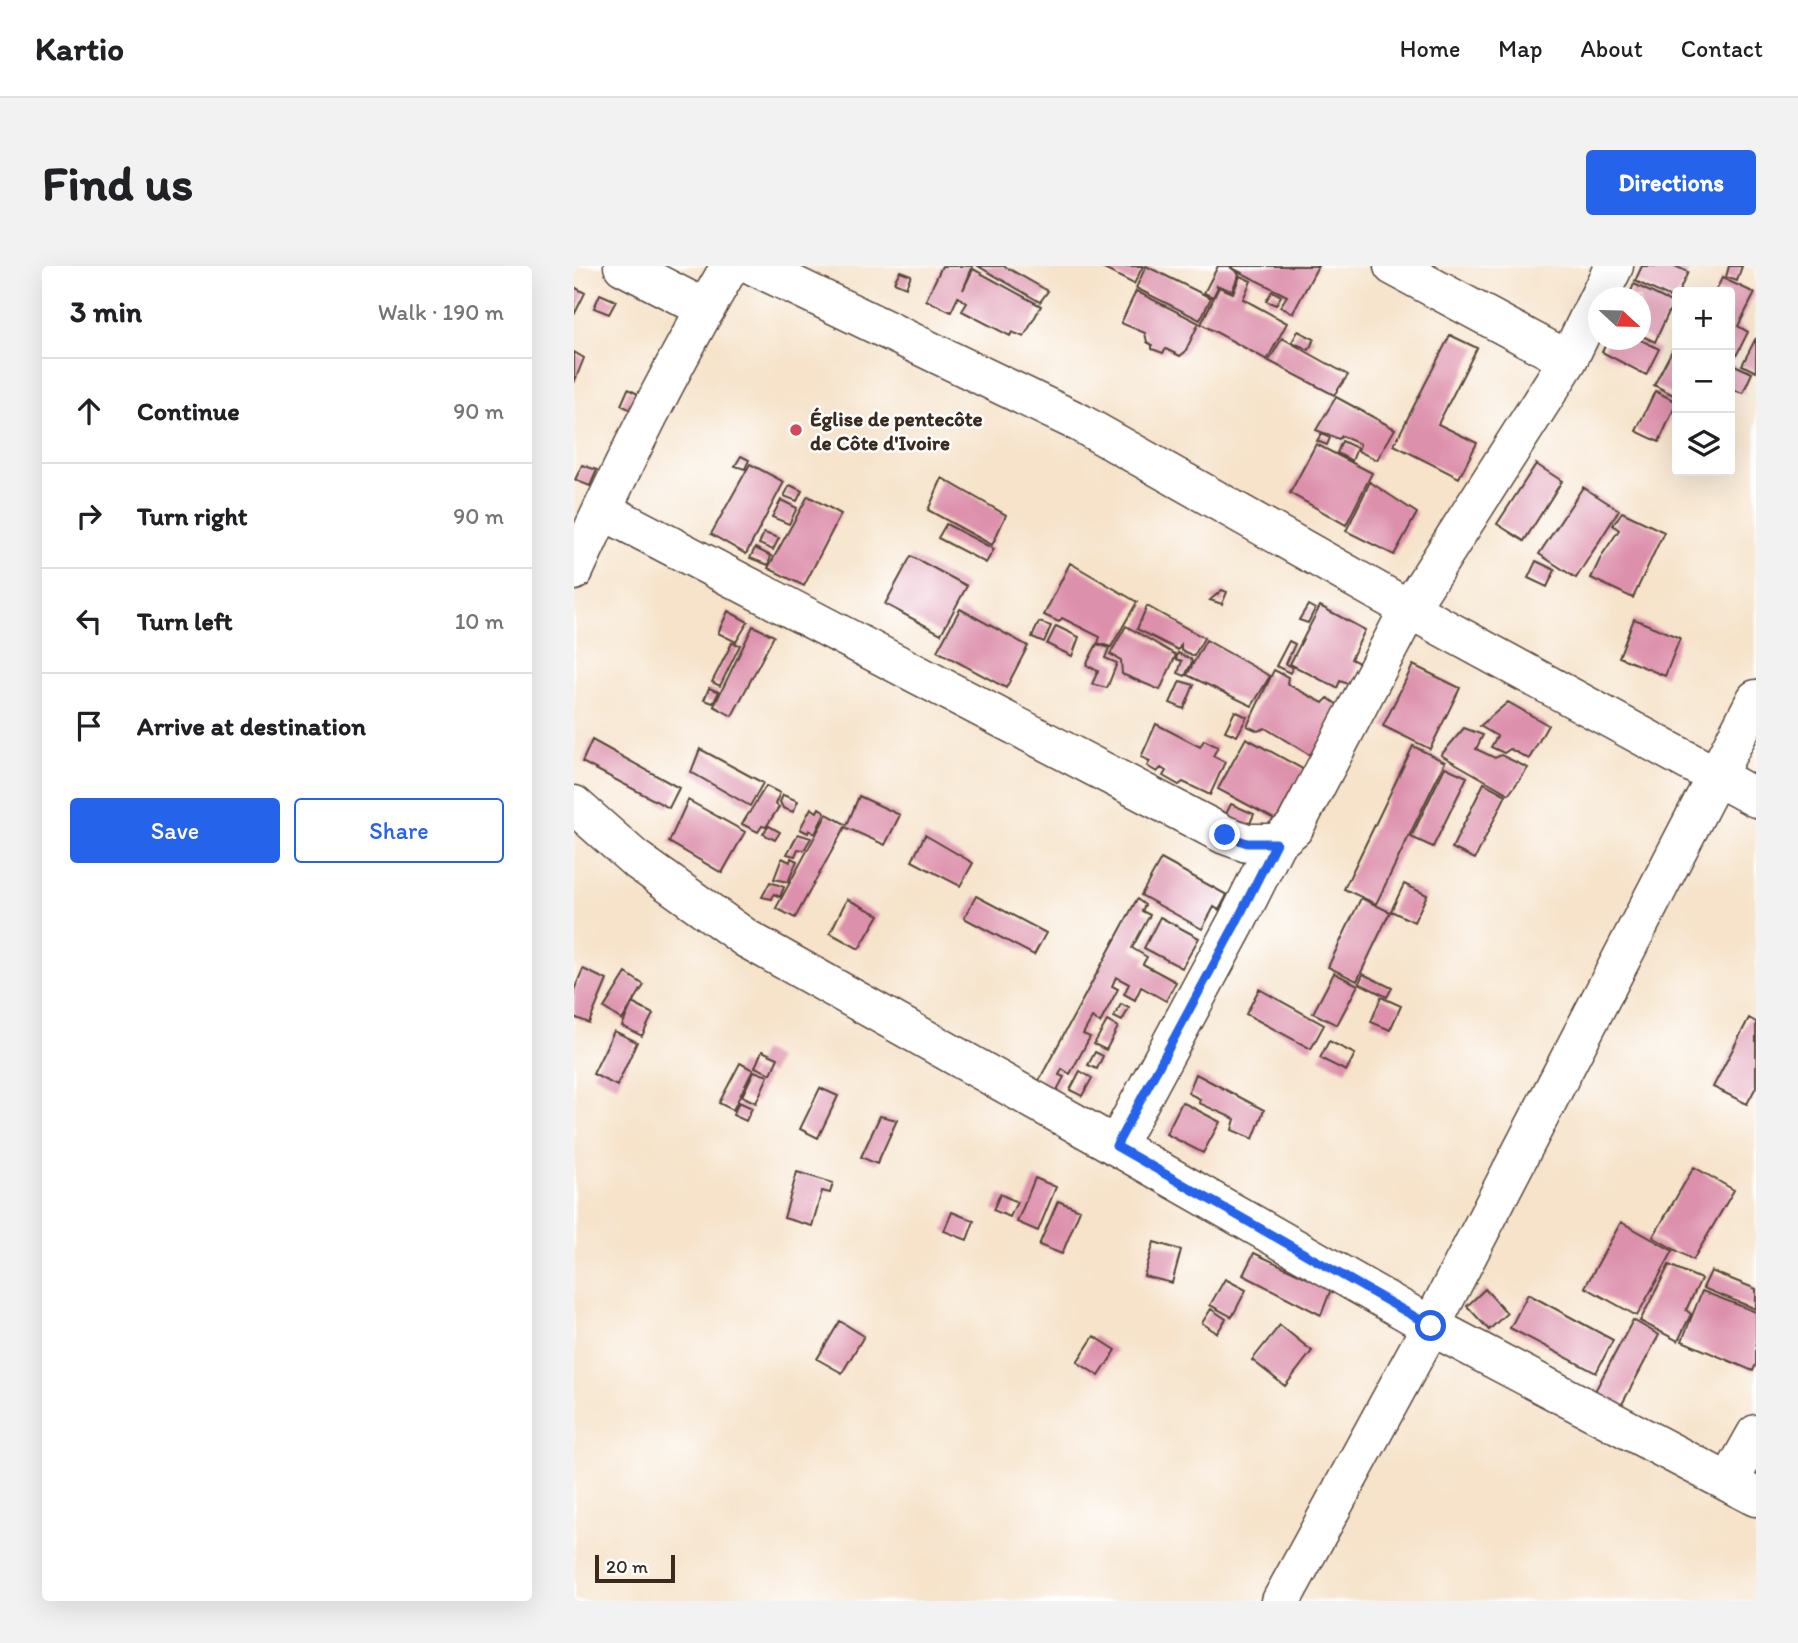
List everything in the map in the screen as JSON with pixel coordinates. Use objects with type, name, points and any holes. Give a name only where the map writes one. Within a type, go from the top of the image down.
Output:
[{"type":"street","points":[[623,266],[706,309]]},
{"type":"street","points":[[574,571],[602,510],[730,266]]},
{"type":"street","points":[[754,266],[1080,423],[1409,609],[1756,798]]},
{"type":"street","points":[[1392,266],[1567,360]]},
{"type":"street","points":[[1116,1146],[1276,843],[1294,828],[1409,609],[1567,360],[1614,266]]},
{"type":"street","points":[[602,510],[1225,835],[1247,843],[1276,843]]},
{"type":"street","points":[[1280,1601],[1431,1326],[1756,699]]},
{"type":"street","points":[[574,805],[634,858],[747,939],[1431,1326],[1742,1489],[1756,1434]]},
{"type":"building","points":[[942,266],[973,266],[963,290],[973,269],[1041,306],[1024,337],[1012,332],[1010,336],[962,311],[967,303],[958,297],[951,312],[926,300]]},
{"type":"building","points":[[978,266],[1004,266],[1048,291],[1040,302]]},
{"type":"building","points":[[1098,266],[1143,266],[1134,284]]},
{"type":"building","points":[[1146,266],[1211,298],[1200,320],[1136,288]]},
{"type":"building","points":[[1218,266],[1318,266],[1293,313],[1280,307],[1287,296],[1230,267],[1239,274],[1232,291],[1216,285],[1218,287],[1213,297],[1204,293]]},
{"type":"building","points":[[1642,266],[1675,266],[1688,272],[1681,287],[1672,287],[1672,299],[1635,281]]},
{"type":"building","points":[[1729,266],[1742,266],[1737,281],[1726,277]]},
{"type":"building","points":[[900,271],[911,275],[906,287],[894,282]]},
{"type":"building","points":[[1240,276],[1251,281],[1243,299],[1287,323],[1267,360],[1201,324],[1219,287],[1233,293]]},
{"type":"building","points":[[1722,278],[1755,293],[1738,326],[1748,332],[1735,358],[1735,287],[1718,287]]},
{"type":"building","points":[[574,287],[585,293],[574,315]]},
{"type":"building","points":[[1136,291],[1199,323],[1185,352],[1180,356],[1166,349],[1163,353],[1152,349],[1145,333],[1121,323]]},
{"type":"building","points":[[1272,291],[1281,296],[1276,305],[1266,301]]},
{"type":"building","points":[[1651,292],[1672,303],[1655,342],[1651,340]]},
{"type":"building","points":[[600,294],[616,301],[609,314],[594,308]]},
{"type":"building","points":[[1298,331],[1314,339],[1309,350],[1292,342]]},
{"type":"building","points":[[1450,335],[1477,348],[1438,424],[1477,443],[1459,478],[1394,445]]},
{"type":"building","points":[[1282,338],[1348,375],[1334,395],[1269,361]]},
{"type":"building","points":[[1756,338],[1756,372],[1742,365]]},
{"type":"building","points":[[1651,345],[1659,349],[1646,375],[1602,352],[1651,350]]},
{"type":"building","points":[[1672,351],[1672,394],[1654,385]]},
{"type":"building","points":[[574,352],[584,358],[574,383]]},
{"type":"building","points":[[1735,365],[1752,373],[1743,393],[1735,391]]},
{"type":"building","points":[[628,389],[640,395],[633,411],[621,405]]},
{"type":"building","points":[[1655,391],[1672,400],[1672,413],[1659,442],[1636,431]]},
{"type":"building","points":[[1336,397],[1395,429],[1377,460],[1358,451],[1360,444],[1342,436],[1339,439],[1316,430]]},
{"type":"building","points":[[1321,434],[1330,438],[1327,445],[1317,441]]},
{"type":"building","points":[[1342,441],[1357,448],[1352,461],[1337,453]]},
{"type":"building","points":[[1316,444],[1372,473],[1346,525],[1290,493]]},
{"type":"building","points":[[741,456],[749,460],[745,469],[735,466]]},
{"type":"building","points":[[750,464],[784,482],[746,554],[711,534]]},
{"type":"building","points":[[1536,464],[1562,481],[1524,541],[1497,524]]},
{"type":"building","points":[[582,465],[597,470],[590,486],[575,480]]},
{"type":"building","points":[[942,478],[1006,515],[992,545],[928,510]]},
{"type":"building","points":[[1370,482],[1417,513],[1394,555],[1346,531]]},
{"type":"building","points":[[790,485],[802,491],[797,501],[784,496]]},
{"type":"building","points":[[1583,487],[1619,510],[1576,578],[1539,554]]},
{"type":"building","points":[[808,496],[841,514],[804,586],[768,568]]},
{"type":"building","points":[[781,500],[797,508],[789,524],[772,517]]},
{"type":"building","points":[[1622,512],[1664,532],[1633,598],[1591,578],[1619,530],[1613,525]]},
{"type":"building","points":[[946,524],[994,549],[986,563],[938,538]]},
{"type":"building","points":[[764,533],[779,538],[773,550],[759,544]]},
{"type":"building","points":[[755,548],[771,556],[768,565],[750,558]]},
{"type":"building","points":[[911,556],[967,586],[941,634],[885,604]]},
{"type":"building","points":[[1536,561],[1555,570],[1547,587],[1528,578]]},
{"type":"building","points":[[1070,563],[1137,602],[1111,647],[1098,643],[1100,637],[1062,618],[1059,622],[1044,615]]},
{"type":"building","points":[[1222,590],[1227,592],[1222,604],[1210,600]]},
{"type":"building","points":[[1308,605],[1315,609],[1308,623],[1299,620]]},
{"type":"building","points":[[1147,606],[1204,638],[1194,656],[1181,650],[1181,645],[1178,650],[1137,629]]},
{"type":"building","points":[[1320,606],[1365,630],[1351,659],[1359,663],[1351,685],[1340,681],[1337,688],[1290,664]]},
{"type":"building","points":[[960,609],[1028,646],[1006,688],[937,651]]},
{"type":"building","points":[[728,611],[748,622],[736,642],[718,633]]},
{"type":"building","points":[[1634,619],[1680,638],[1665,676],[1619,657]]},
{"type":"building","points":[[1039,622],[1051,626],[1044,642],[1032,637]]},
{"type":"building","points":[[753,626],[774,636],[732,716],[714,706]]},
{"type":"building","points":[[1056,626],[1079,637],[1072,656],[1047,644]]},
{"type":"building","points":[[1126,626],[1176,655],[1160,690],[1122,674],[1121,660],[1110,654]]},
{"type":"building","points":[[1206,640],[1270,676],[1252,706],[1187,675]]},
{"type":"building","points":[[1289,641],[1295,644],[1286,664],[1293,667],[1290,673],[1276,666]]},
{"type":"building","points":[[732,643],[740,645],[720,686],[712,682]]},
{"type":"building","points":[[1097,644],[1109,648],[1105,658],[1117,663],[1107,688],[1092,684],[1098,671],[1086,665]]},
{"type":"building","points":[[1178,653],[1192,662],[1185,676],[1178,673],[1182,661],[1176,659]]},
{"type":"building","points":[[1413,665],[1460,688],[1430,749],[1383,726]]},
{"type":"building","points":[[1274,670],[1288,677],[1287,684],[1323,703],[1328,698],[1342,708],[1315,758],[1265,728],[1258,731],[1247,726]]},
{"type":"building","points":[[1180,681],[1194,685],[1184,709],[1170,703]]},
{"type":"building","points":[[709,688],[719,692],[713,703],[704,700]]},
{"type":"building","points":[[1508,702],[1548,725],[1529,759],[1510,749],[1504,753],[1491,747],[1497,736],[1480,726]]},
{"type":"building","points":[[1235,711],[1247,717],[1237,736],[1225,731]]},
{"type":"building","points":[[1156,724],[1200,747],[1204,740],[1218,747],[1213,756],[1225,762],[1210,795],[1183,782],[1179,785],[1163,776],[1166,771],[1161,768],[1157,772],[1147,766],[1150,761],[1141,757]]},
{"type":"building","points":[[1464,728],[1483,735],[1476,749],[1495,758],[1501,755],[1528,768],[1509,794],[1441,755]]},
{"type":"building","points":[[1246,738],[1301,768],[1305,774],[1294,786],[1276,820],[1218,789]]},
{"type":"building","points":[[592,740],[679,788],[669,808],[582,762]]},
{"type":"building","points":[[1413,746],[1445,762],[1376,904],[1344,889]]},
{"type":"building","points":[[700,749],[763,783],[750,806],[691,772]]},
{"type":"building","points":[[1445,767],[1467,777],[1433,847],[1411,837]]},
{"type":"building","points":[[1484,783],[1506,795],[1475,859],[1452,848]]},
{"type":"building","points":[[766,786],[780,793],[775,804],[779,807],[766,827],[762,826],[758,832],[742,824]]},
{"type":"building","points":[[783,795],[798,801],[793,812],[783,808],[780,802]]},
{"type":"building","points":[[859,796],[900,815],[885,845],[845,827],[795,918],[776,908],[827,814],[847,825]]},
{"type":"building","points":[[688,800],[745,832],[722,873],[669,842]]},
{"type":"building","points":[[1231,804],[1254,814],[1248,828],[1224,818]]},
{"type":"building","points":[[811,808],[817,812],[819,808],[825,812],[815,834],[800,829]]},
{"type":"building","points":[[769,826],[780,832],[775,840],[763,834]]},
{"type":"building","points":[[798,834],[811,838],[804,850],[798,849],[795,856],[787,854]]},
{"type":"building","points":[[925,835],[973,863],[960,886],[912,861]]},
{"type":"building","points":[[782,858],[790,862],[791,858],[797,861],[788,882],[774,879]]},
{"type":"building","points":[[1161,859],[1227,895],[1219,910],[1214,907],[1202,929],[1141,895]]},
{"type":"building","points":[[770,882],[784,887],[780,897],[774,894],[772,899],[762,897]]},
{"type":"building","points":[[1404,884],[1427,895],[1414,922],[1391,911]]},
{"type":"building","points":[[976,896],[1046,933],[1034,955],[964,918]]},
{"type":"building","points":[[1361,898],[1390,912],[1357,981],[1328,967]]},
{"type":"building","points":[[847,899],[879,915],[859,949],[830,933]]},
{"type":"building","points":[[1137,899],[1145,905],[1142,911],[1150,915],[1132,948],[1147,957],[1143,964],[1176,982],[1166,1001],[1141,987],[1135,1000],[1124,994],[1129,984],[1116,977],[1112,986],[1118,989],[1100,1023],[1092,1018],[1083,1034],[1090,1037],[1070,1074],[1062,1069],[1059,1075],[1064,1077],[1056,1092],[1038,1082]]},
{"type":"building","points":[[1160,917],[1199,938],[1182,968],[1144,948]]},
{"type":"building","points":[[583,969],[607,980],[589,1023],[574,1017],[574,990]]},
{"type":"building","points":[[626,973],[644,985],[622,1020],[604,1008]]},
{"type":"building","points":[[1334,973],[1358,985],[1337,1025],[1313,1013]]},
{"type":"building","points":[[1363,974],[1392,988],[1387,997],[1359,983]]},
{"type":"building","points":[[1259,989],[1324,1025],[1311,1049],[1246,1014]]},
{"type":"building","points":[[1381,997],[1401,1006],[1390,1030],[1371,1022]]},
{"type":"building","points":[[632,1003],[653,1014],[642,1036],[622,1026]]},
{"type":"building","points":[[1121,1004],[1129,1008],[1122,1021],[1114,1017]]},
{"type":"building","points":[[1749,1018],[1756,1022],[1756,1087],[1747,1104],[1713,1087]]},
{"type":"building","points":[[1107,1021],[1118,1027],[1106,1050],[1094,1044]]},
{"type":"building","points":[[614,1031],[637,1042],[617,1086],[593,1074]]},
{"type":"building","points":[[1329,1041],[1355,1054],[1346,1071],[1320,1058]]},
{"type":"building","points":[[762,1051],[778,1058],[771,1074],[755,1067]]},
{"type":"building","points":[[1095,1052],[1103,1056],[1097,1069],[1088,1065]]},
{"type":"building","points":[[740,1063],[753,1070],[733,1110],[719,1103]]},
{"type":"building","points":[[754,1071],[768,1076],[756,1103],[742,1096]]},
{"type":"building","points":[[1080,1071],[1092,1078],[1082,1096],[1070,1090]]},
{"type":"building","points":[[1196,1074],[1264,1110],[1253,1139],[1232,1130],[1235,1119],[1199,1103],[1200,1099],[1188,1093]]},
{"type":"building","points":[[820,1088],[838,1096],[818,1138],[800,1129]]},
{"type":"building","points":[[739,1102],[752,1108],[746,1121],[733,1115]]},
{"type":"building","points":[[1182,1102],[1220,1122],[1203,1153],[1166,1134]]},
{"type":"building","points":[[880,1116],[897,1120],[877,1164],[861,1157]]},
{"type":"building","points":[[1694,1167],[1734,1190],[1693,1260],[1653,1237]]},
{"type":"building","points":[[797,1172],[833,1183],[830,1193],[822,1191],[812,1226],[784,1218]]},
{"type":"building","points":[[1035,1178],[1056,1187],[1038,1231],[1017,1222]]},
{"type":"building","points":[[1000,1194],[1017,1202],[1010,1217],[993,1210]]},
{"type":"building","points":[[1058,1201],[1080,1210],[1062,1254],[1039,1245]]},
{"type":"building","points":[[952,1212],[974,1221],[967,1240],[944,1231]]},
{"type":"building","points":[[1621,1222],[1673,1251],[1637,1316],[1585,1287]]},
{"type":"building","points":[[1154,1242],[1181,1250],[1172,1283],[1144,1276]]},
{"type":"building","points":[[1254,1253],[1331,1289],[1321,1315],[1243,1275]]},
{"type":"building","points":[[1669,1265],[1701,1279],[1686,1310],[1691,1314],[1678,1341],[1640,1321]]},
{"type":"building","points":[[1711,1271],[1756,1289],[1756,1309],[1703,1288]]},
{"type":"building","points":[[1225,1279],[1246,1290],[1232,1317],[1210,1305]]},
{"type":"building","points":[[1485,1289],[1507,1313],[1489,1330],[1467,1306]]},
{"type":"building","points":[[1702,1291],[1756,1312],[1756,1364],[1753,1371],[1682,1341]]},
{"type":"building","points":[[1528,1294],[1613,1340],[1596,1373],[1510,1328]]},
{"type":"building","points":[[1211,1309],[1226,1319],[1217,1333],[1202,1323]]},
{"type":"building","points":[[1633,1320],[1659,1335],[1621,1406],[1595,1391]]},
{"type":"building","points":[[840,1321],[864,1336],[842,1373],[817,1359]]},
{"type":"building","points":[[1280,1325],[1312,1351],[1285,1386],[1252,1360]]},
{"type":"building","points":[[1094,1336],[1116,1350],[1099,1376],[1077,1362]]},
{"type":"place","name":"Église de pentecôte de Côte d'Ivoire","points":[[796,430]]},
{"type":"route","points":[[1225,835],[1247,843],[1276,843],[1116,1146],[1431,1326]]}]
